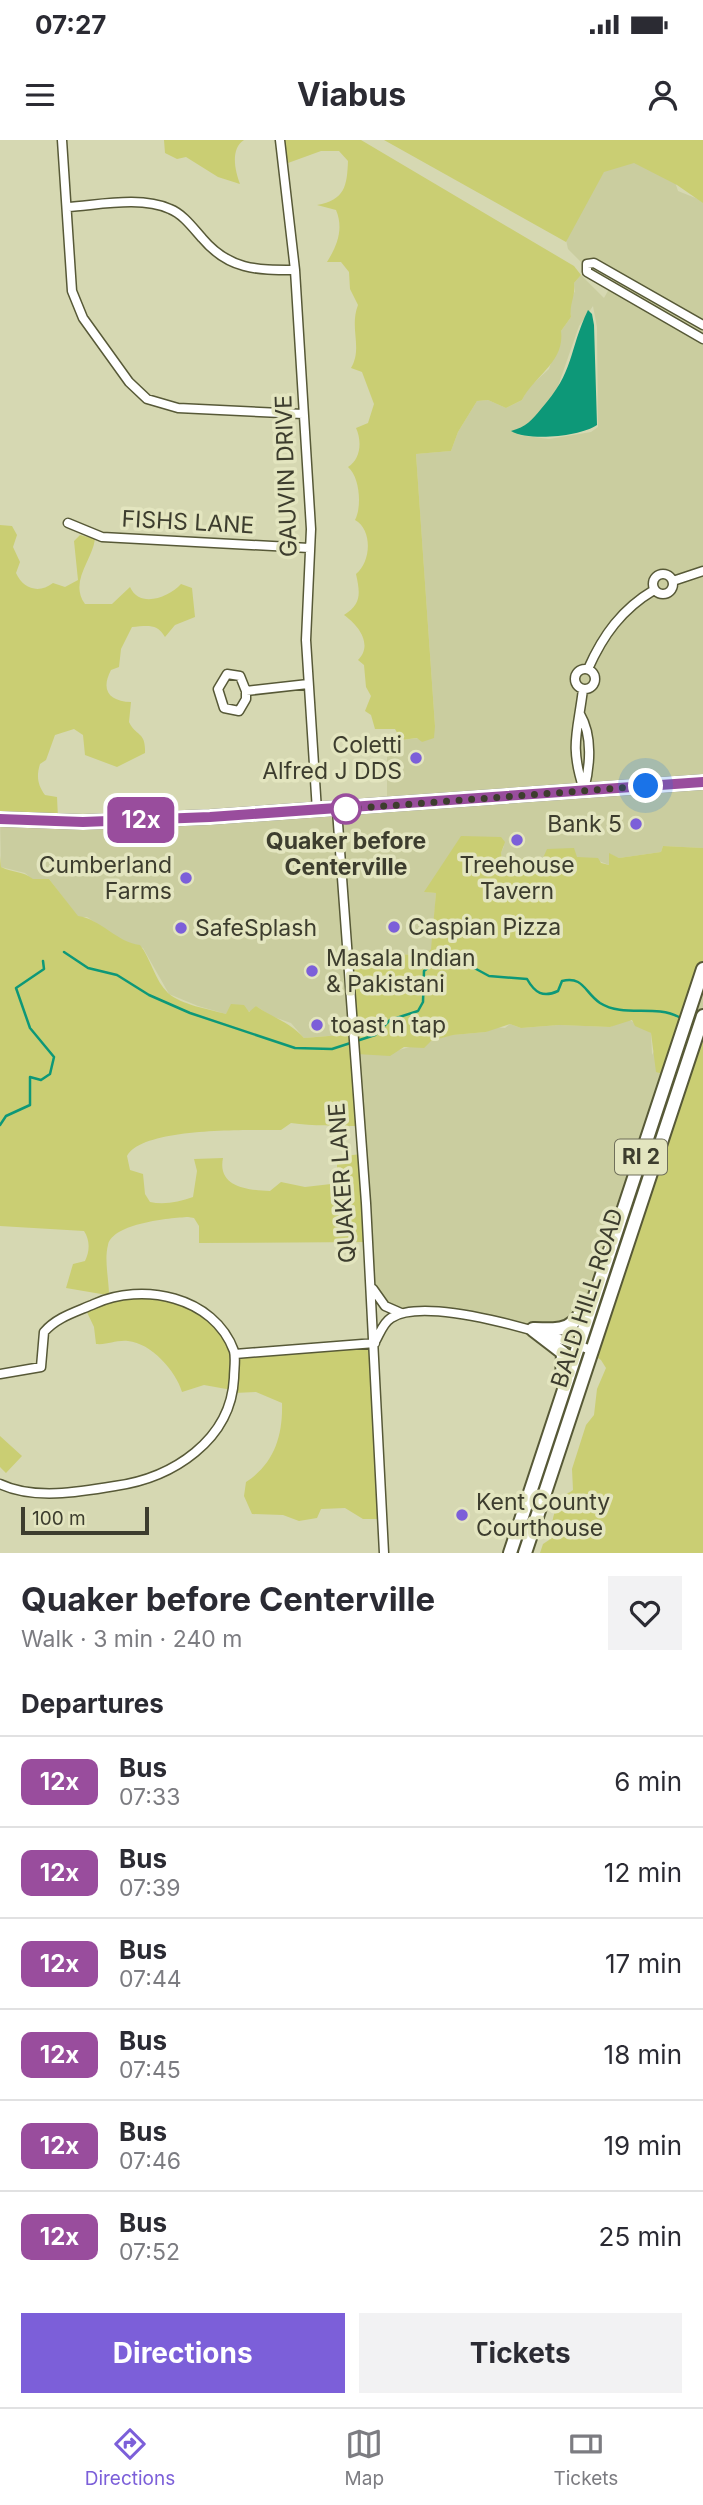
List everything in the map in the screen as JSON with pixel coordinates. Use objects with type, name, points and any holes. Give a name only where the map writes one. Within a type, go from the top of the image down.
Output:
[{"type":"main road","points":[[0,819],[123,822],[337,810],[703,782]]},
{"type":"main road","name":"RI 2","points":[[510,1553],[703,969]]},
{"type":"main road","name":"BALD HILL ROAD","points":[[525,1553],[703,1016]]},
{"type":"main road","points":[[680,1087],[703,1041]]},
{"type":"main road","points":[[533,1329],[560,1329],[579,1319],[618,1230]]},
{"type":"main road","points":[[533,1329],[563,1353],[564,1365],[555,1420]]},
{"type":"street","points":[[62,140],[71,278],[76,303],[95,336],[139,393],[158,404],[178,408],[303,414]]},
{"type":"street","name":"GAUVIN DRIVE","points":[[280,141],[295,270],[312,529],[306,610],[317,811]]},
{"type":"street","points":[[68,207],[159,205],[180,215],[228,261],[248,269],[295,270]]},
{"type":"street","points":[[703,325],[594,263],[587,264],[587,272],[703,339]]},
{"type":"street","name":"FISHS LANE","points":[[68,523],[102,537],[309,548]]},
{"type":"street","points":[[588,669],[598,646],[618,618],[635,602],[654,590],[667,593],[673,581],[703,571]]},
{"type":"street","points":[[654,590],[652,584],[657,575],[667,574],[673,581]]},
{"type":"street","points":[[582,669],[588,669],[593,673],[595,682],[583,689],[577,686],[575,676],[582,669]]},
{"type":"street","points":[[227,674],[240,676],[246,691],[246,699],[239,711],[224,708],[218,689],[227,674]]},
{"type":"street","points":[[246,691],[309,684]]},
{"type":"street","points":[[583,689],[574,735],[578,771],[584,790]]},
{"type":"street","points":[[580,714],[587,732],[589,769],[584,790]]},
{"type":"street","name":"QUAKER LANE","points":[[337,810],[370,1277],[384,1553]]},
{"type":"street","points":[[370,1277],[380,1301],[401,1313],[456,1314],[533,1329],[593,1351]]},
{"type":"street","points":[[0,1374],[41,1367],[44,1332],[60,1318],[112,1296],[136,1293],[160,1294],[198,1309],[217,1325],[235,1354],[233,1391],[225,1419],[211,1438],[176,1466],[143,1480],[85,1490],[29,1492],[0,1483]]},
{"type":"street","points":[[235,1354],[374,1343],[387,1321],[401,1313]]},
{"type":"shaded area","points":[[164,140],[244,140],[235,154],[235,167],[240,184],[218,177],[186,157],[177,159],[165,153]]},
{"type":"shaded area","points":[[283,140],[361,140],[574,266],[581,275],[574,283],[571,317],[561,331],[561,342],[554,360],[522,400],[506,408],[488,400],[477,401],[458,432],[451,451],[416,454],[435,726],[434,738],[422,742],[417,738],[401,740],[395,729],[375,729],[371,715],[365,711],[371,696],[366,687],[364,665],[358,660],[363,654],[364,641],[358,629],[344,615],[357,602],[359,592],[356,574],[365,562],[368,546],[365,531],[355,520],[359,508],[359,492],[348,467],[356,459],[359,449],[356,428],[368,423],[374,404],[362,372],[351,368],[356,353],[355,322],[358,305],[350,289],[349,272],[341,262],[327,262],[338,237],[336,210],[317,205],[334,200],[343,190],[348,161],[339,151],[321,151],[288,163]]},
{"type":"shaded area","points":[[384,140],[703,140],[703,203],[677,185],[634,163],[604,172],[566,242]]},
{"type":"shaded area","points":[[610,160],[649,160],[674,179],[678,191],[703,201],[703,848],[663,846],[661,852],[619,858],[610,854],[609,865],[594,859],[545,856],[537,872],[502,859],[504,846],[449,858],[425,892],[436,893],[432,949],[426,956],[398,954],[395,960],[350,969],[351,1034],[304,1038],[291,1023],[271,1016],[256,1006],[253,1011],[226,1014],[169,994],[143,948],[126,943],[87,917],[78,917],[49,879],[33,880],[25,873],[1,867],[0,817],[79,819],[387,801],[387,736],[395,735],[401,740],[420,738],[422,742],[435,726],[416,454],[451,451],[458,432],[477,401],[488,400],[506,408],[522,400],[528,388],[549,369],[561,331],[571,317],[569,304],[575,291],[574,283],[581,275],[604,298],[615,278],[595,266],[584,265],[568,249],[566,240]],"holes":[[[593,306],[597,327],[598,427],[591,432],[549,439],[518,435],[544,410],[557,389],[579,326]]]},
{"type":"shaded area","points":[[588,310],[592,314],[594,325],[597,425],[579,432],[542,437],[511,431],[532,420],[552,396],[566,372]]},
{"type":"shaded area","points":[[0,525],[12,526],[17,535],[13,547],[20,562],[16,573],[23,583],[32,588],[42,588],[53,583],[65,587],[78,580],[74,541],[80,535],[95,539],[80,580],[79,588],[85,604],[112,604],[130,587],[140,598],[147,599],[155,599],[169,593],[181,584],[192,588],[195,617],[175,625],[165,637],[155,627],[132,627],[121,649],[119,667],[111,670],[108,677],[109,694],[117,700],[131,702],[129,722],[142,737],[145,753],[117,767],[85,755],[83,735],[74,729],[55,735],[46,760],[40,764],[38,777],[45,795],[57,797],[58,818],[0,817]]},
{"type":"shaded area","points":[[461,836],[501,837],[505,842],[502,859],[517,864],[523,858],[532,872],[537,871],[547,849],[574,848],[577,857],[598,858],[601,863],[609,865],[609,853],[619,858],[661,852],[663,846],[703,848],[703,966],[666,1075],[656,1072],[651,1033],[635,1026],[632,1020],[610,1027],[559,1025],[521,1028],[510,1024],[486,1032],[453,1035],[431,1041],[424,1048],[404,1047],[390,1056],[356,1054],[359,1126],[291,1123],[281,1130],[174,1135],[137,1147],[127,1156],[130,1170],[143,1174],[145,1194],[150,1202],[161,1203],[193,1197],[197,1171],[194,1159],[223,1158],[222,1168],[229,1181],[244,1188],[270,1191],[281,1182],[305,1187],[331,1184],[337,1175],[337,1157],[361,1154],[368,1242],[199,1243],[199,1226],[194,1218],[188,1217],[156,1220],[131,1227],[120,1231],[108,1245],[109,1295],[163,1293],[217,1322],[234,1351],[374,1343],[382,1519],[363,1519],[345,1508],[321,1509],[317,1518],[299,1521],[283,1515],[252,1514],[244,1496],[246,1482],[264,1467],[275,1448],[281,1427],[282,1403],[256,1392],[234,1393],[232,1390],[204,1385],[182,1392],[174,1375],[154,1352],[128,1341],[96,1344],[94,1327],[85,1308],[107,1295],[66,1288],[73,1264],[85,1261],[87,1257],[88,1242],[84,1231],[0,1226],[0,856],[1,867],[33,879],[49,879],[78,916],[94,921],[123,940],[140,945],[160,982],[168,993],[180,1001],[226,1014],[231,1004],[244,1005],[249,1012],[256,1006],[287,1024],[304,1038],[353,1034],[350,969],[371,964],[379,958],[395,960],[398,954],[426,956],[431,949],[436,893],[424,892]]},
{"type":"shaded area","points":[[703,966],[703,1042],[693,1060],[594,1341],[539,1332],[493,1320],[398,1312],[384,1305],[372,1282],[357,1054],[392,1052],[452,1035],[486,1032],[495,1027],[505,1028],[510,1024],[521,1028],[559,1025],[610,1027],[628,1019],[651,1033],[652,1055]]},
{"type":"shaded area","points":[[703,1042],[703,1553],[540,1553],[543,1544],[549,1540],[557,1505],[564,1495],[573,1490],[572,1469],[586,1425],[594,1415],[597,1389],[606,1368],[601,1360],[589,1352],[693,1060]]},
{"type":"shaded area","points":[[0,1436],[22,1456],[6,1473],[0,1467]]},
{"type":"waterway","points":[[64,952],[88,968],[117,975],[149,995],[190,1013],[295,1048],[332,1049],[375,1035],[390,1020],[418,1011],[423,1002],[424,971],[433,964],[454,957],[489,976],[527,979],[536,991],[544,994],[558,991],[562,981],[575,981],[600,1003],[609,1007],[629,1011],[659,1011],[679,1017]]},
{"type":"waterway","points":[[0,1125],[6,1116],[30,1105],[30,1077],[41,1080],[50,1074],[54,1057],[30,1028],[16,988],[44,969],[43,961]]},
{"type":"bus line","name":"12x","points":[[0,819],[123,822],[337,810],[703,782]]},
{"type":"place","name":"Coletti Alfred J DDS","points":[[416,758]]},
{"type":"place","name":"Quaker before Centerville","points":[[346,809]]},
{"type":"place","name":"Bank 5","points":[[636,824]]},
{"type":"place","name":"Treehouse Tavern","points":[[517,840]]},
{"type":"place","name":"Cumberland Farms","points":[[186,878]]},
{"type":"place","name":"Caspian Pizza","points":[[394,927]]},
{"type":"place","name":"SafeSplash","points":[[181,928]]},
{"type":"place","name":"Masala Indian & Pakistani","points":[[312,971]]},
{"type":"place","name":"toast n tap","points":[[317,1025]]},
{"type":"place","name":"Kent County Courthouse","points":[[462,1515]]},
{"type":"route","points":[[346,809],[646,786]]}]
